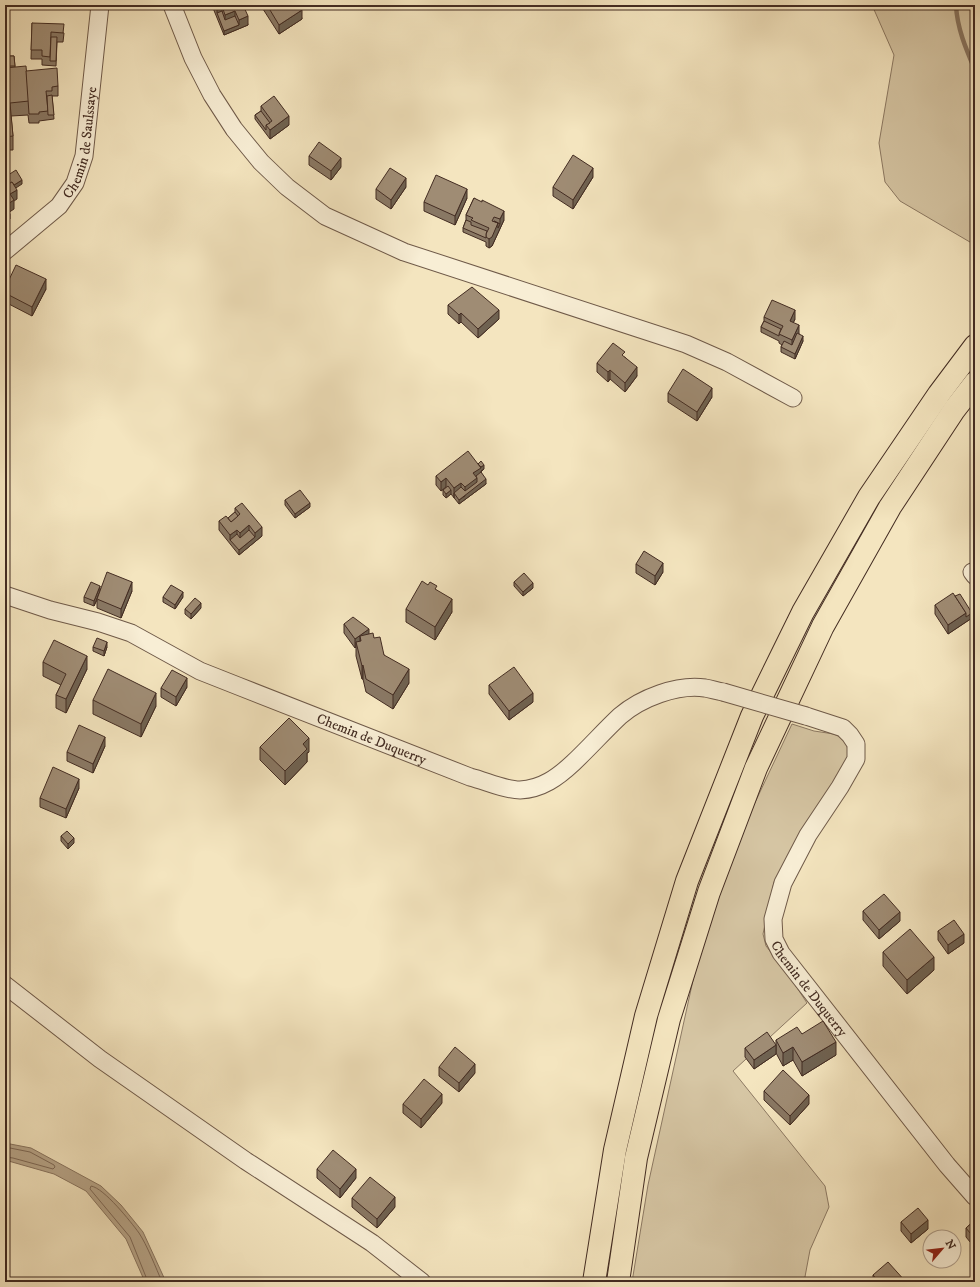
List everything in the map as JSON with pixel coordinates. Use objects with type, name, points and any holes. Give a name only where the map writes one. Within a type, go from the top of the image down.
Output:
[{"type":"highway","points":[[594,1282],[615,1150],[646,1016],[687,881],[749,724],[803,612],[869,497],[939,394],[975,346]]},
{"type":"highway","points":[[618,1282],[636,1158],[669,1019],[709,892],[756,768],[822,626],[886,514],[954,410],[975,383]]},
{"type":"street","name":"Chemin de Saulssaye","points":[[5,251],[59,206],[76,183],[84,156],[100,5]]},
{"type":"street","points":[[172,5],[193,58],[212,95],[234,130],[261,162],[287,187],[325,216],[404,252],[686,344],[727,362],[793,398]]},
{"type":"street","name":"Chemin de Duquerry","points":[[5,595],[50,610],[98,622],[131,633],[200,671],[470,777],[519,790],[531,789],[545,785],[560,775],[621,715],[637,704],[666,691],[704,688],[806,716],[843,728],[850,734],[856,744],[856,759],[840,787],[808,835],[782,883],[773,919],[774,939],[781,953],[791,966],[947,1165],[975,1197]]},
{"type":"street","points":[[5,985],[100,1059],[246,1161],[372,1244],[422,1282]]},
{"type":"shaded area","points":[[872,5],[975,5],[975,245],[900,201],[885,182],[879,143],[894,55]]},
{"type":"shaded area","points":[[792,724],[814,731],[834,734],[842,738],[847,746],[849,755],[774,882],[763,934],[766,946],[788,974],[807,1003],[733,1071],[825,1186],[829,1207],[810,1250],[804,1282],[632,1282],[648,1185],[701,944],[751,811]]},
{"type":"water","points":[[5,1143],[31,1148],[101,1186],[121,1205],[143,1232],[166,1282],[145,1282],[126,1239],[86,1191],[54,1174],[5,1160]]},
{"type":"building","points":[[215,5],[243,5],[248,16],[239,20],[235,11],[225,15],[222,6],[217,8]]},
{"type":"building","points":[[267,5],[299,5],[302,10],[279,25]]},
{"type":"building","points":[[222,11],[225,20],[235,16],[239,25],[224,31],[217,13]]},
{"type":"building","points":[[32,23],[64,24],[63,33],[51,32],[50,57],[42,56],[42,50],[31,50]]},
{"type":"building","points":[[51,37],[57,37],[56,61],[50,61]]},
{"type":"building","points":[[5,56],[14,56],[15,66],[5,66]]},
{"type":"building","points":[[26,66],[29,101],[10,103],[13,136],[5,137],[5,68]]},
{"type":"building","points":[[57,68],[58,86],[52,87],[52,91],[46,91],[48,111],[39,112],[39,114],[29,114],[26,71]]},
{"type":"building","points":[[52,95],[54,115],[48,115],[47,96]]},
{"type":"building","points":[[274,96],[289,116],[270,130],[266,125],[272,121],[261,106]]},
{"type":"building","points":[[261,111],[270,123],[266,125],[266,130],[255,115]]},
{"type":"building","points":[[319,142],[341,158],[331,171],[309,156]]},
{"type":"building","points":[[573,155],[593,168],[573,200],[553,187]]},
{"type":"building","points":[[390,168],[406,178],[391,200],[376,189]]},
{"type":"building","points":[[16,170],[22,180],[14,185],[12,182],[5,186],[5,177]]},
{"type":"building","points":[[436,175],[467,189],[455,216],[424,202]]},
{"type":"building","points":[[12,182],[17,190],[10,194],[14,200],[5,206],[5,186]]},
{"type":"building","points":[[474,198],[482,202],[482,200],[504,211],[500,219],[494,217],[492,221],[498,223],[492,237],[489,239],[486,237],[486,234],[489,228],[471,220],[473,218],[466,215]]},
{"type":"building","points":[[7,209],[10,214],[5,218],[5,211]]},
{"type":"building","points":[[466,220],[471,222],[471,225],[487,231],[486,238],[463,228]]},
{"type":"building","points":[[16,265],[46,279],[32,307],[5,293],[9,285],[7,284]]},
{"type":"building","points":[[472,287],[499,310],[478,329],[461,313],[459,315],[448,305]]},
{"type":"building","points":[[772,300],[795,310],[790,321],[799,325],[792,340],[779,334],[783,326],[764,317]]},
{"type":"building","points":[[764,321],[781,329],[779,336],[761,327]]},
{"type":"building","points":[[797,333],[803,336],[795,354],[781,347],[784,341],[792,345]]},
{"type":"building","points":[[613,343],[625,352],[622,355],[637,367],[625,383],[610,370],[608,372],[597,363]]},
{"type":"building","points":[[683,369],[712,388],[697,412],[668,393]]},
{"type":"building","points":[[468,451],[481,468],[473,473],[477,478],[465,487],[461,483],[454,488],[446,478],[441,482],[436,476]]},
{"type":"building","points":[[481,461],[484,465],[481,467],[478,464]]},
{"type":"building","points":[[481,472],[486,479],[459,500],[454,493],[461,487],[465,491],[477,482],[476,476]]},
{"type":"building","points":[[448,486],[451,490],[446,494],[443,490]]},
{"type":"building","points":[[300,490],[310,503],[295,514],[285,500]]},
{"type":"building","points":[[242,503],[262,527],[255,533],[249,525],[240,533],[237,530],[230,535],[219,521],[226,516],[231,522],[240,514],[235,508]]},
{"type":"building","points":[[235,512],[238,516],[231,522],[228,518]]},
{"type":"building","points":[[249,530],[255,537],[239,550],[230,540],[237,534],[240,538]]},
{"type":"building","points":[[644,551],[663,563],[655,576],[636,564]]},
{"type":"building","points":[[107,572],[132,582],[121,609],[97,599]]},
{"type":"building","points":[[524,573],[533,583],[523,592],[514,582]]},
{"type":"building","points":[[422,581],[428,585],[430,582],[437,586],[435,589],[452,599],[435,627],[406,609]]},
{"type":"building","points":[[91,582],[100,586],[94,601],[84,597]]},
{"type":"building","points":[[171,585],[183,592],[175,605],[163,597]]},
{"type":"building","points":[[953,593],[966,613],[948,625],[935,605]]},
{"type":"building","points":[[960,594],[972,613],[966,617],[966,613],[955,596]]},
{"type":"building","points":[[195,598],[201,603],[191,614],[185,609]]},
{"type":"building","points":[[353,617],[369,629],[355,639],[344,624]]},
{"type":"building","points":[[373,633],[374,638],[380,637],[384,655],[409,669],[393,695],[366,679],[356,642],[361,641],[360,636]]},
{"type":"building","points":[[97,638],[107,642],[104,651],[93,647]]},
{"type":"building","points":[[54,640],[87,656],[66,699],[56,695],[66,674],[43,662]]},
{"type":"building","points":[[514,667],[533,693],[509,711],[489,685]]},
{"type":"building","points":[[108,669],[156,693],[141,724],[93,700]]},
{"type":"building","points":[[172,670],[187,678],[176,697],[161,688]]},
{"type":"building","points":[[289,718],[309,738],[303,744],[307,749],[285,771],[260,747]]},
{"type":"building","points":[[79,725],[105,737],[93,764],[67,752]]},
{"type":"building","points":[[53,767],[79,779],[66,809],[40,798]]},
{"type":"building","points":[[67,831],[74,838],[68,844],[61,836]]},
{"type":"building","points":[[884,894],[900,912],[879,930],[863,911]]},
{"type":"building","points":[[954,920],[964,934],[948,945],[938,931]]},
{"type":"building","points":[[910,929],[934,957],[907,980],[883,952]]},
{"type":"building","points":[[823,1021],[836,1042],[802,1062],[793,1047],[783,1053],[776,1040],[797,1027],[802,1034]]},
{"type":"building","points":[[767,1032],[776,1045],[754,1060],[745,1048]]},
{"type":"building","points":[[455,1047],[475,1064],[459,1083],[439,1067]]},
{"type":"building","points":[[783,1070],[809,1095],[790,1116],[764,1091]]},
{"type":"building","points":[[424,1079],[442,1094],[421,1119],[403,1104]]},
{"type":"building","points":[[333,1150],[356,1169],[340,1189],[317,1169]]},
{"type":"building","points":[[370,1177],[395,1197],[377,1219],[352,1198]]},
{"type":"building","points":[[918,1208],[928,1220],[911,1234],[901,1222]]},
{"type":"building","points":[[975,1220],[975,1239],[966,1228]]},
{"type":"building","points":[[888,1262],[906,1282],[879,1282],[873,1275]]},
{"type":"waterway","points":[[956,5],[960,30],[975,70]]}]
